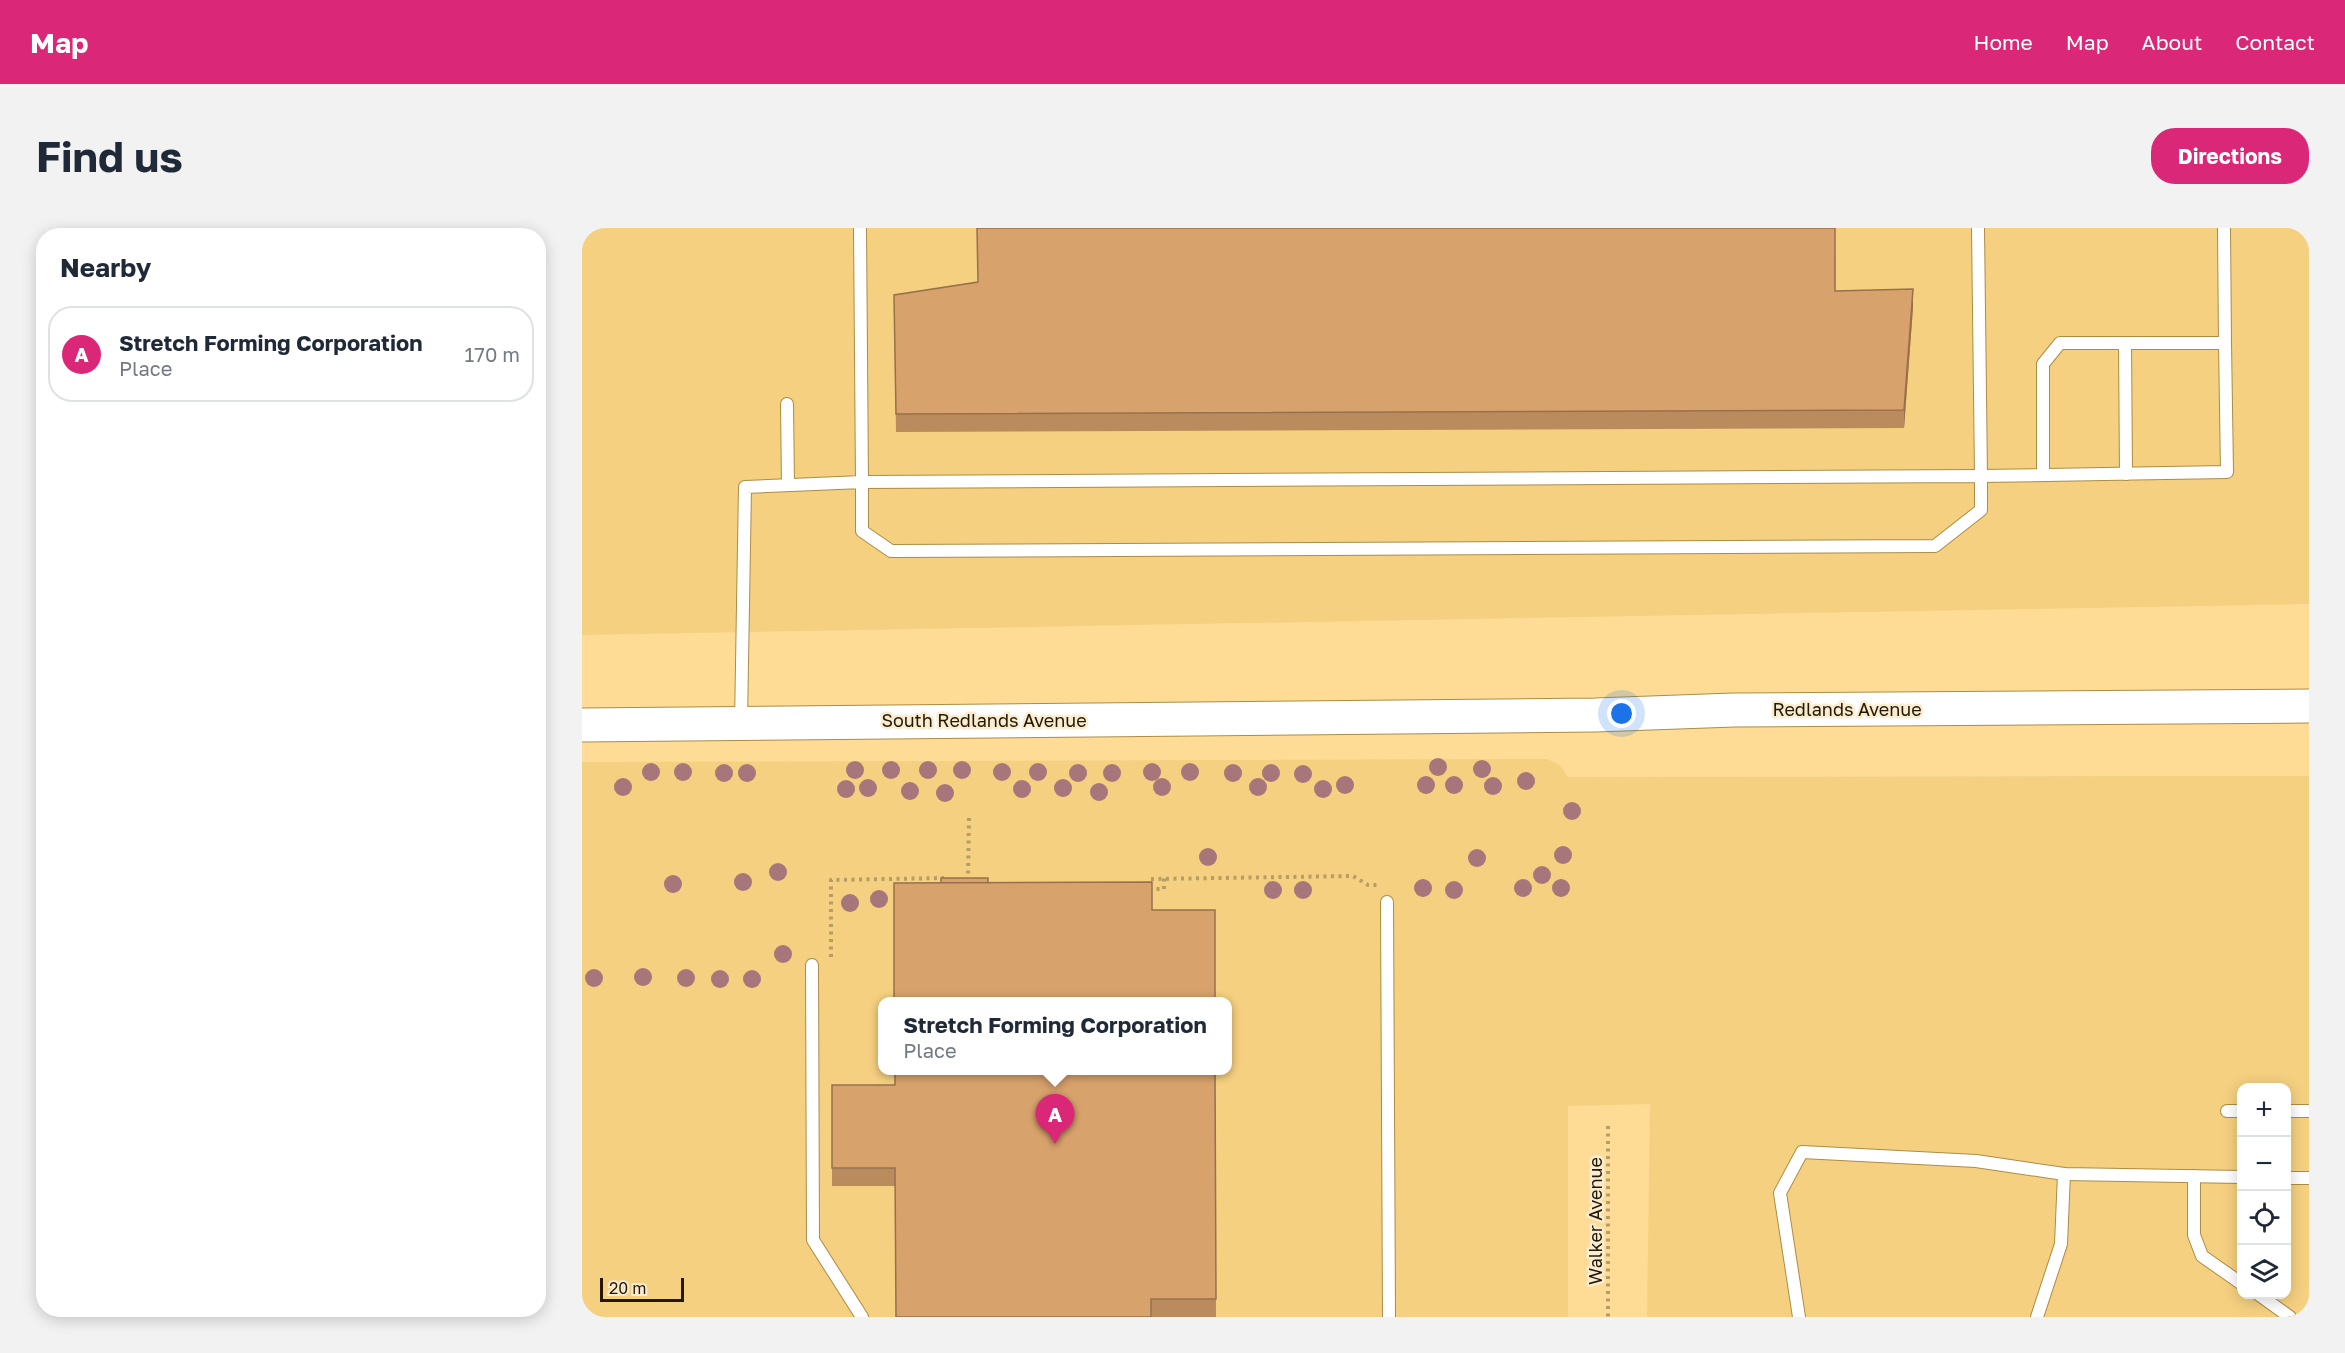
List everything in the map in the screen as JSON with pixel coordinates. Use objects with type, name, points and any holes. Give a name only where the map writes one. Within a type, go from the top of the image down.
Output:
[{"type":"street","name":"Redlands Avenue","points":[[1386,717],[1595,715],[1734,710],[2309,706]]},
{"type":"street","name":"South Redlands Avenue","points":[[582,724],[1386,717]]},
{"type":"lane","points":[[860,228],[862,531],[891,551],[1935,546],[1981,510],[1978,228]]},
{"type":"lane","points":[[741,724],[745,487],[861,482],[1981,476],[2227,472],[2224,228]]},
{"type":"lane","points":[[2043,475],[2043,364],[2060,343],[2225,343]]},
{"type":"lane","points":[[2125,343],[2126,474]]},
{"type":"lane","points":[[787,404],[788,485]]},
{"type":"lane","points":[[1387,902],[1389,1317]]},
{"type":"lane","points":[[812,965],[813,1240],[862,1317]]},
{"type":"lane","points":[[2291,1111],[2309,1110]]},
{"type":"lane","points":[[2227,1111],[2237,1111]]},
{"type":"lane","points":[[1799,1317],[1780,1193],[1802,1152],[1976,1161],[2064,1174],[2237,1177]]},
{"type":"lane","points":[[2037,1317],[2061,1244],[2064,1174]]},
{"type":"lane","points":[[2194,1176],[2194,1235],[2202,1256],[2237,1281]]},
{"type":"lane","points":[[2291,1178],[2309,1178]]},
{"type":"lane","points":[[2265,1299],[2290,1317]]},
{"type":"path","points":[[968,889],[969,816]]},
{"type":"path","points":[[1151,879],[1353,876],[1368,885]]},
{"type":"path","points":[[831,960],[831,880],[945,878]]},
{"type":"path","points":[[957,878],[968,878]]},
{"type":"path","points":[[1148,889],[1164,889],[1164,878]]},
{"type":"path","name":"Walker Avenue","points":[[1608,1126],[1608,1317]]},
{"type":"shaded area","points":[[582,228],[2309,228],[2309,604],[582,635]]},
{"type":"shaded area","points":[[1547,759],[1560,765],[1568,777],[2309,776],[2309,1317],[1647,1317],[1650,1104],[1568,1106],[1568,1317],[582,1317],[582,762]]},
{"type":"building","points":[[977,228],[1835,228],[1835,291],[1913,289],[1904,410],[896,414],[894,295],[978,282]]},
{"type":"building","points":[[941,878],[988,878],[988,883],[941,883]]},
{"type":"building","points":[[1152,882],[1152,910],[1215,910],[1215,997],[894,997],[894,883]]},
{"type":"building","points":[[895,1075],[1215,1075],[1216,1299],[1151,1299],[1151,1317],[896,1317],[895,1168],[832,1168],[832,1085],[895,1085]]},
{"type":"place","name":"Stretch Forming Corporation","points":[[1055,1144]]}]
